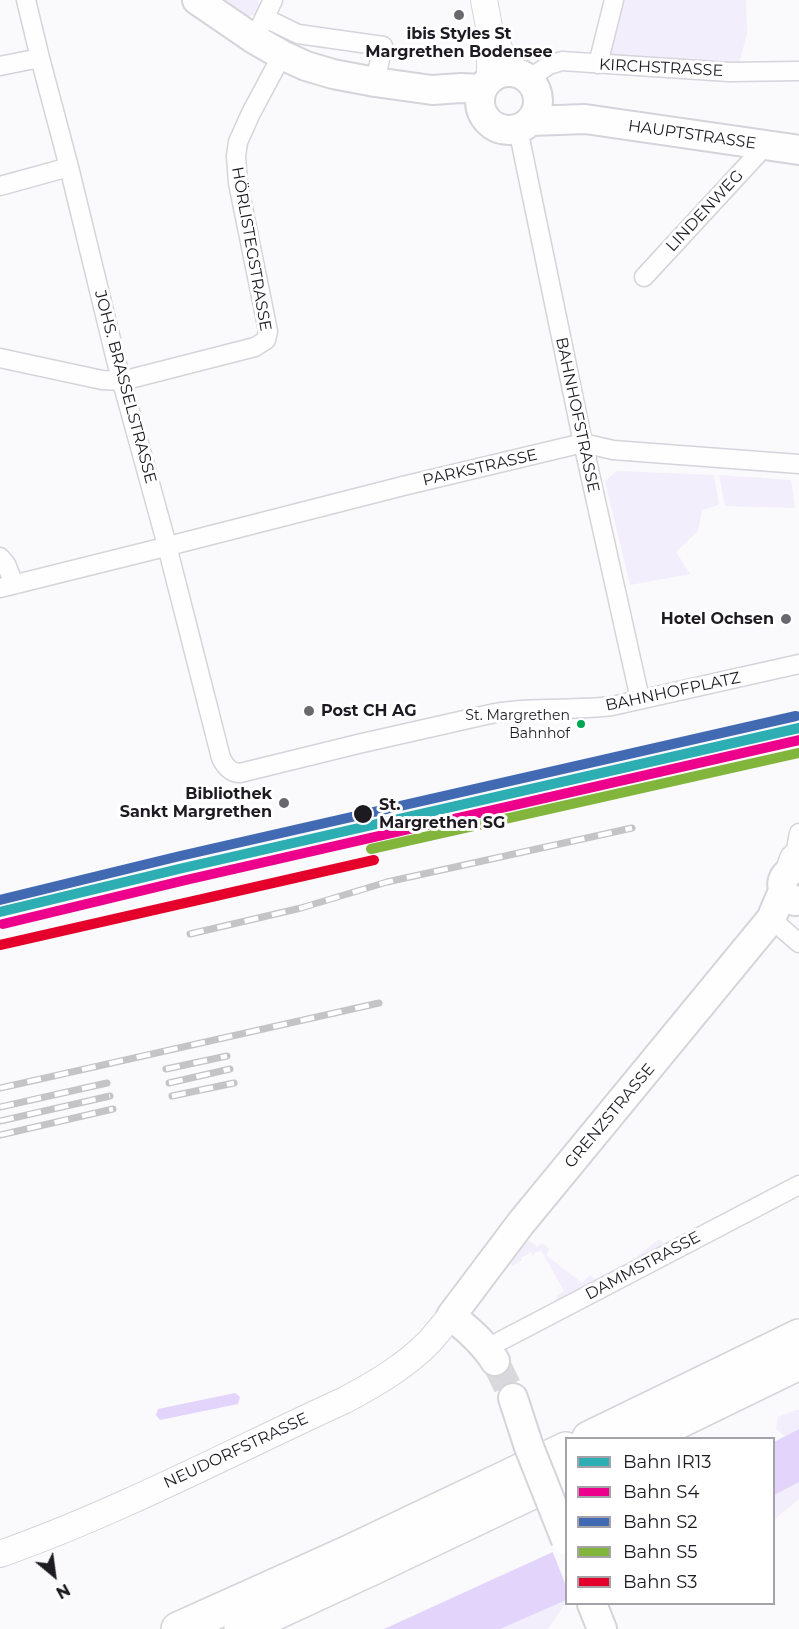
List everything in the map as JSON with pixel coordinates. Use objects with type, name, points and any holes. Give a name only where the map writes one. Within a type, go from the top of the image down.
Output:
[{"type":"highway","points":[[591,1437],[799,1336]]},
{"type":"highway","points":[[647,1437],[799,1363]]},
{"type":"highway","points":[[178,1629],[427,1516],[565,1450]]},
{"type":"highway","points":[[241,1629],[565,1477]]},
{"type":"main road","name":"HAUPTSTRASSE","points":[[197,0],[260,28],[282,55],[306,66],[333,74],[432,90],[461,88],[510,97],[585,119],[799,150]]},
{"type":"main road","points":[[484,0],[490,32],[510,97]]},
{"type":"main road","name":"GRENZSTRASSE","points":[[451,1316],[537,1205],[771,919],[795,872]]},
{"type":"main road","points":[[451,1316],[469,1330],[491,1354]]},
{"type":"main road","name":"NEUDORFSTRASSE","points":[[0,1554],[111,1509],[345,1400],[375,1384],[410,1359],[429,1342],[451,1316]]},
{"type":"main road","points":[[513,1398],[529,1447],[565,1535]]},
{"type":"main road","points":[[592,1605],[602,1629]]},
{"type":"street","name":"JOHS. BRASSELSTRASSE","points":[[26,0],[122,381],[221,758],[230,771]]},
{"type":"street","points":[[273,0],[260,28],[383,46],[375,82]]},
{"type":"street","points":[[598,64],[614,0]]},
{"type":"street","name":"HÖRLISTEGSTRASSE","points":[[122,381],[255,347],[266,340],[268,331],[238,183],[236,156],[238,142],[251,113],[282,55]]},
{"type":"street","points":[[0,66],[40,58]]},
{"type":"street","name":"KIRCHSTRASSE","points":[[510,97],[549,65],[562,62],[729,72],[799,71]]},
{"type":"street","name":"BAHNHOFSTRASSE","points":[[510,97],[640,699]]},
{"type":"street","name":"LINDENWEG","points":[[644,277],[766,145]]},
{"type":"street","points":[[0,186],[69,166]]},
{"type":"street","points":[[0,358],[102,381],[122,381]]},
{"type":"street","name":"PARKSTRASSE","points":[[7,586],[583,443],[613,450],[799,464]]},
{"type":"street","points":[[0,557],[6,564],[7,586]]},
{"type":"street","name":"BAHNHOFPLATZ","points":[[230,771],[240,773],[517,709],[594,709],[799,664]]},
{"type":"street","points":[[771,919],[799,943]]},
{"type":"street","name":"DAMMSTRASSE","points":[[491,1354],[799,1185]]},
{"type":"shaded area","points":[[223,0],[258,0],[262,12],[247,17]]},
{"type":"shaded area","points":[[619,0],[746,0],[747,34],[738,67],[605,55]]},
{"type":"shaded area","points":[[617,471],[714,475],[719,505],[702,510],[698,531],[676,552],[690,574],[630,585],[605,481]]},
{"type":"shaded area","points":[[719,475],[791,480],[795,508],[725,506]]},
{"type":"shaded area","points":[[659,1239],[664,1243],[637,1263],[558,1302],[556,1296],[564,1291],[541,1250],[532,1255],[531,1252],[512,1266],[510,1263],[528,1240],[537,1247],[542,1243],[550,1249],[546,1255],[582,1283],[590,1275],[595,1279],[634,1259]]},
{"type":"shaded area","points":[[235,1393],[240,1397],[238,1404],[160,1420],[156,1415],[158,1409]]},
{"type":"shaded area","points":[[799,1410],[799,1429],[785,1436],[776,1429],[778,1417]]},
{"type":"shaded area","points":[[799,1429],[799,1482],[775,1494],[775,1441]]},
{"type":"shaded area","points":[[799,1478],[799,1499],[775,1519],[775,1485]]},
{"type":"shaded area","points":[[565,1546],[565,1600],[500,1629],[384,1629]]},
{"type":"shaded area","points":[[541,1591],[565,1600],[565,1604],[548,1629],[476,1629]]},
{"type":"pier","points":[[565,1544],[565,1583],[552,1550]]},
{"type":"tunnel","points":[[495,1361],[513,1398]]},
{"type":"railway","points":[[190,934],[301,908],[387,882],[632,828]]},
{"type":"railway","points":[[0,1088],[379,1003]]},
{"type":"railway","points":[[166,1069],[227,1056]]},
{"type":"railway","points":[[169,1083],[230,1069]]},
{"type":"railway","points":[[0,1107],[107,1083]]},
{"type":"railway","points":[[172,1096],[234,1083]]},
{"type":"railway","points":[[0,1121],[110,1096]]},
{"type":"railway","points":[[0,1135],[113,1109]]},
{"type":"rail line","name":"S2","points":[[0,900],[180,856],[796,716]]},
{"type":"rail line","name":"IR13","points":[[0,912],[183,868],[799,728]]},
{"type":"rail line","name":"S4","points":[[3,924],[799,740]]},
{"type":"rail line","name":"S5","points":[[371,849],[799,753]]},
{"type":"rail line","name":"S3","points":[[0,945],[374,860]]},
{"type":"place","name":"ibis Styles St Margrethen Bodensee","points":[[459,15]]},
{"type":"place","name":"Hotel Ochsen","points":[[786,619]]},
{"type":"place","name":"Post CH AG","points":[[309,711]]},
{"type":"place","name":"St. Margrethen Bahnhof","points":[[581,724]]},
{"type":"place","name":"Bibliothek Sankt Margrethen","points":[[284,803]]},
{"type":"place","name":"St. Margrethen SG","points":[[363,814]]}]
